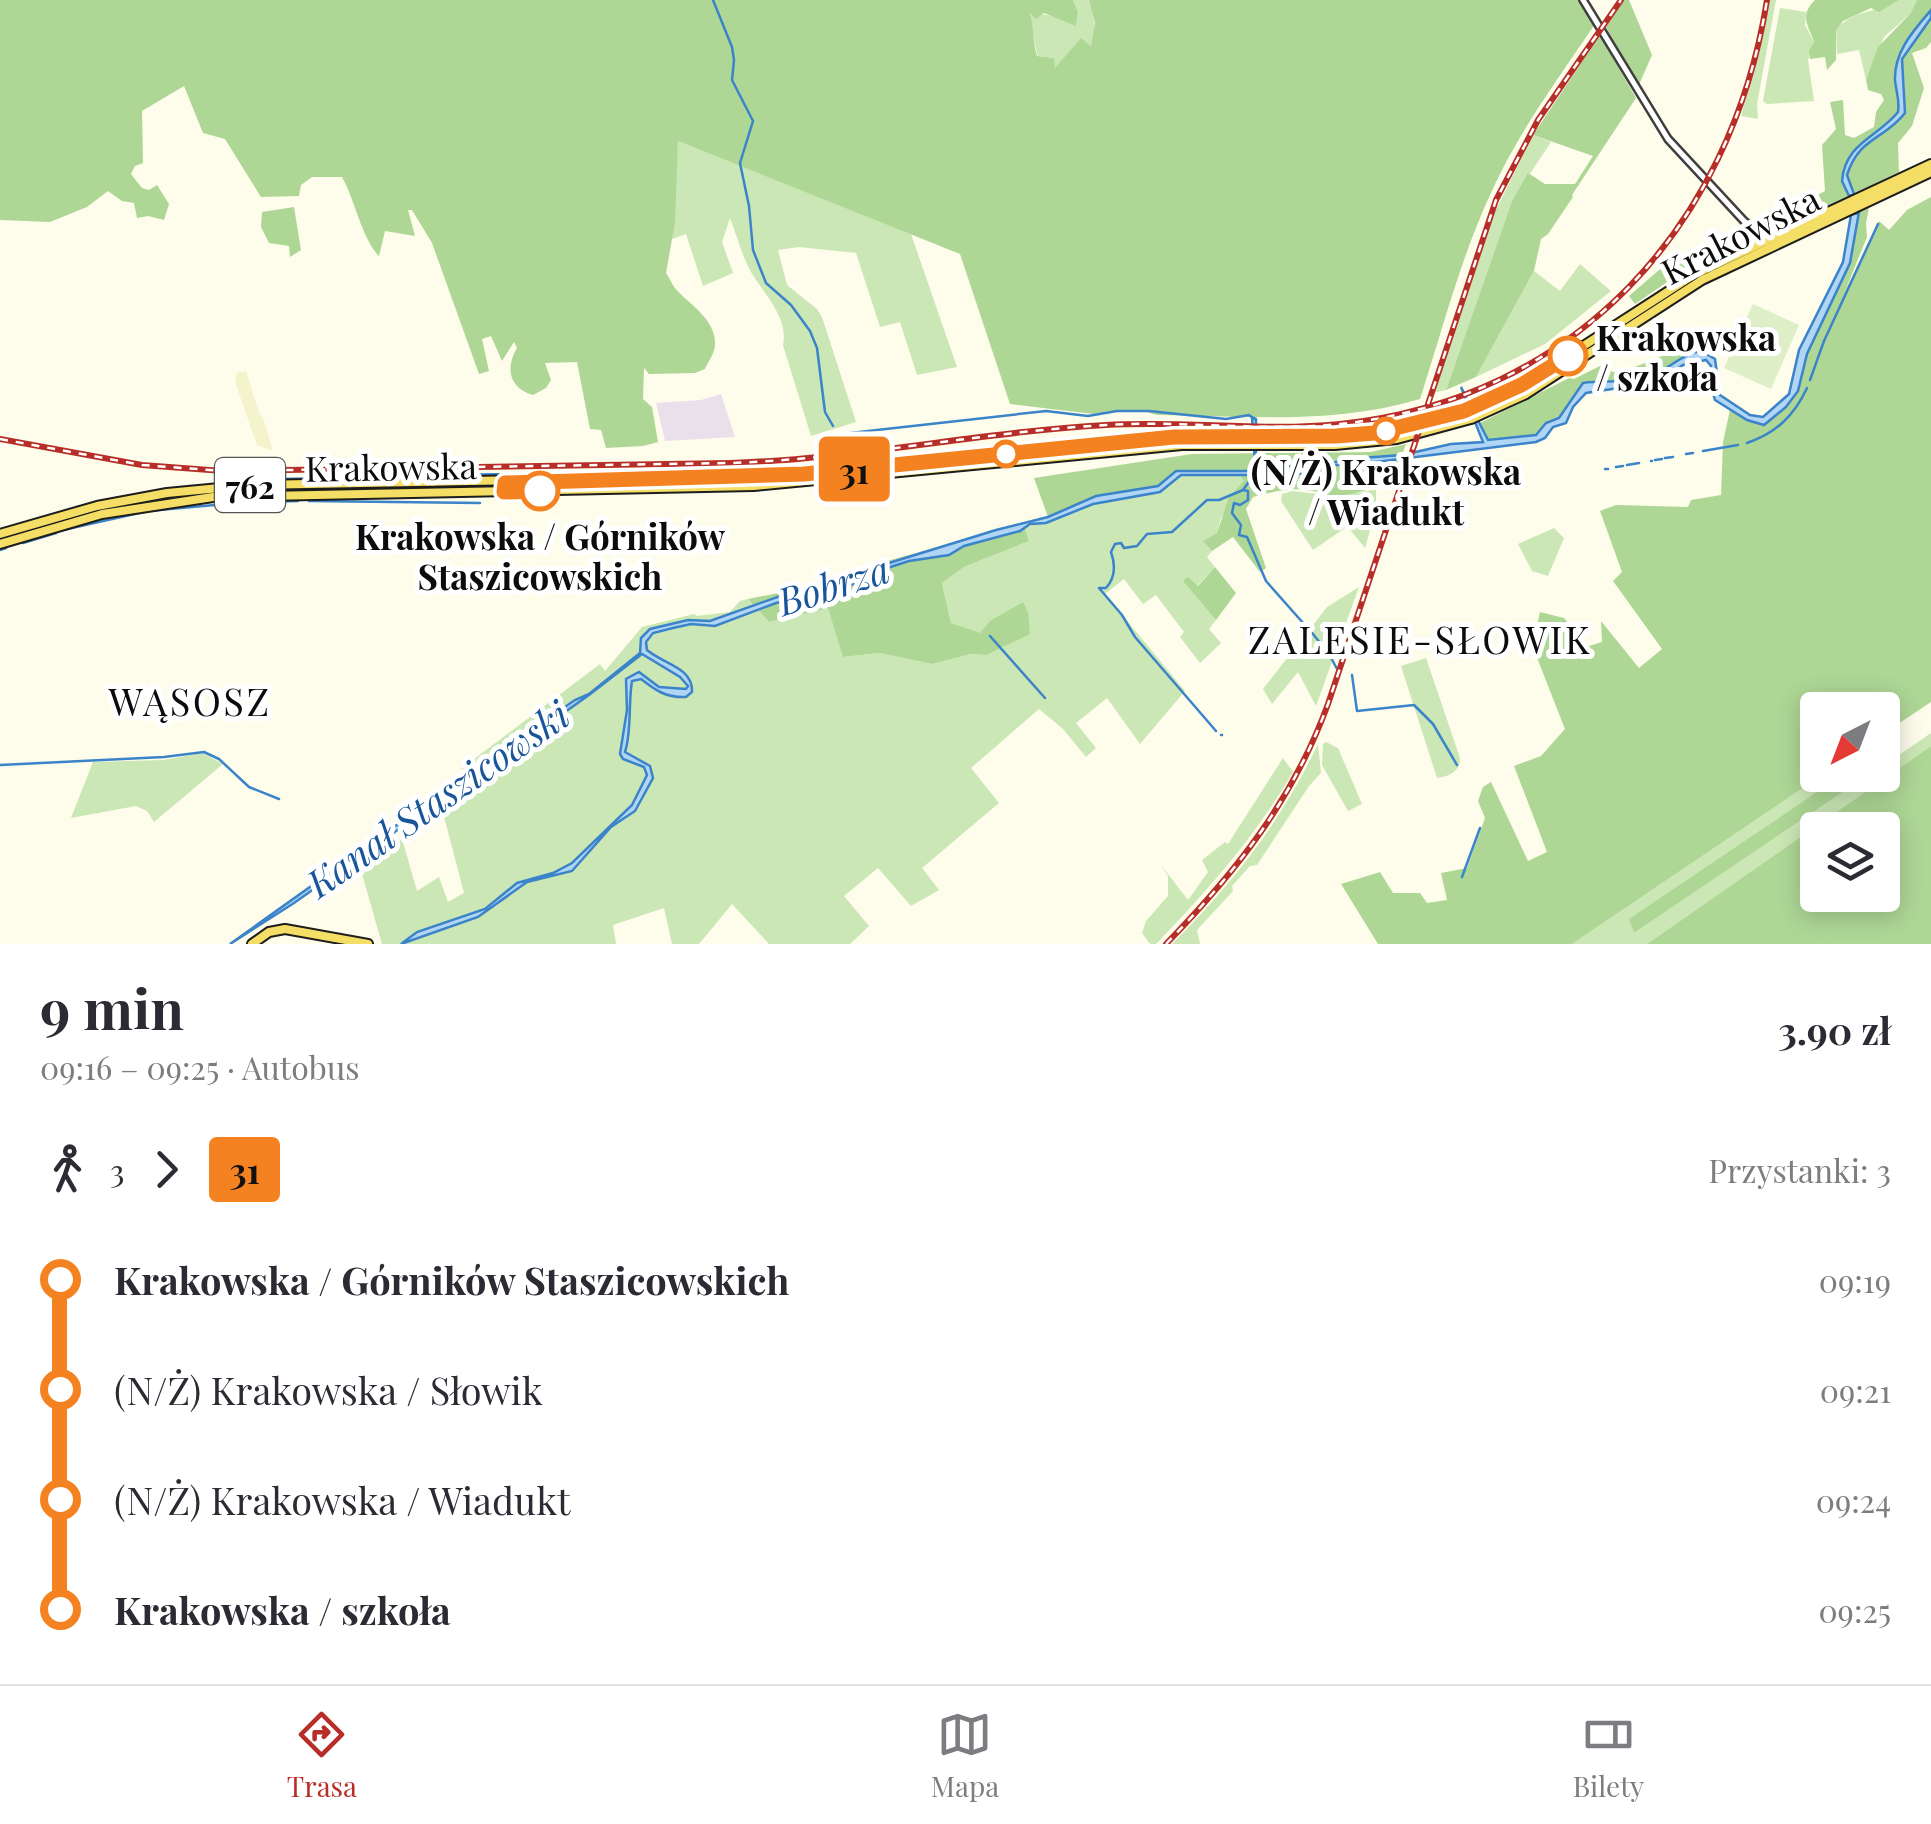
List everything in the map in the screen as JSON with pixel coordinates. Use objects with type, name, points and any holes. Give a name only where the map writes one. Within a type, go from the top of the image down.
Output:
[{"type":"main road","name":"762","points":[[1864,198],[1931,164]]},
{"type":"main road","name":"762","points":[[1864,198],[1931,172]]},
{"type":"main road","name":"Krakowska","points":[[0,534],[96,506],[167,493],[251,485],[754,476],[1174,437],[1336,436],[1387,431],[1464,411],[1523,384],[1661,294],[1864,198]]},
{"type":"main road","name":"Krakowska","points":[[0,544],[102,514],[212,497],[754,486],[1164,446],[1335,446],[1397,439],[1471,419],[1526,394],[1673,297],[1762,245]]},
{"type":"main road","points":[[252,944],[269,932],[284,929],[368,944]]},
{"type":"street","points":[[1583,0],[1668,139],[1756,230],[1762,245]]},
{"type":"shaded area","points":[[721,394],[735,437],[665,441],[656,403],[701,400]]},
{"type":"green space","points":[[0,0],[1073,0],[1078,12],[1076,26],[1044,13],[1036,19],[1029,12],[1037,56],[1054,58],[1055,68],[1081,38],[1091,46],[1095,23],[1089,0],[1578,0],[1595,24],[1525,129],[1490,195],[1460,270],[1420,399],[1355,413],[1289,417],[1157,415],[1139,410],[1093,414],[1010,404],[960,254],[678,141],[675,222],[666,273],[674,287],[707,320],[714,336],[714,349],[705,369],[695,373],[649,374],[644,368],[643,399],[652,407],[658,442],[606,448],[601,430],[590,429],[577,362],[545,363],[551,380],[533,395],[514,382],[510,370],[517,348],[514,342],[502,361],[491,336],[482,339],[489,371],[479,374],[432,243],[412,210],[408,210],[415,236],[385,231],[379,256],[368,240],[342,177],[312,177],[301,185],[299,196],[261,197],[225,139],[203,133],[184,86],[142,111],[143,163],[135,166],[131,174],[142,188],[149,190],[157,185],[169,204],[164,220],[137,218],[134,203],[122,201],[108,191],[87,207],[50,222],[0,220]]},
{"type":"green space","points":[[1073,0],[1089,0],[1094,35],[1090,47],[1081,39],[1056,68],[1054,58],[1038,56],[1028,12],[1059,17],[1076,26],[1078,12]]},
{"type":"green space","points":[[1624,0],[1629,0],[1652,55],[1638,87],[1606,27]]},
{"type":"green space","points":[[1769,0],[1776,0],[1757,104],[1758,119],[1741,116]]},
{"type":"green space","points":[[1815,0],[1899,0],[1879,12],[1871,8],[1843,21],[1836,30],[1836,60],[1827,70],[1825,57],[1810,59],[1809,50],[1814,42],[1806,16]]},
{"type":"green space","points":[[1899,0],[1917,0],[1910,14],[1884,37],[1866,80],[1859,50],[1837,54],[1836,29],[1852,17]]},
{"type":"green space","points":[[1917,0],[1931,0],[1931,42],[1912,53],[1924,88],[1912,126],[1898,143],[1899,172],[1854,194],[1848,178],[1855,155],[1898,118],[1904,106],[1902,59],[1928,21],[1901,49],[1896,62],[1898,112],[1856,150],[1844,169],[1842,181],[1849,196],[1810,214],[1808,210],[1803,212],[1801,204],[1825,191],[1822,145],[1836,129],[1830,102],[1843,100],[1845,135],[1854,138],[1874,127],[1876,112],[1884,100],[1881,94],[1868,90],[1866,80],[1878,47],[1910,14]]},
{"type":"green space","points":[[1780,8],[1806,12],[1805,25],[1814,42],[1808,60],[1814,101],[1763,101]]},
{"type":"green space","points":[[1600,35],[1636,98],[1573,197],[1541,239],[1534,271],[1476,377],[1446,390],[1512,201],[1528,173],[1545,184],[1575,184],[1593,156],[1533,135]]},
{"type":"green space","points":[[1533,135],[1551,142],[1512,201],[1446,390],[1433,393],[1492,218]]},
{"type":"green space","points":[[678,141],[911,234],[957,367],[917,375],[900,322],[880,327],[856,253],[799,247],[778,250],[787,285],[822,317],[856,422],[811,436],[783,345],[779,316],[748,266],[730,218],[722,242],[733,273],[703,286],[686,234],[672,239]]},
{"type":"green space","points":[[1931,197],[1931,702],[1900,723],[1900,692],[1800,692],[1800,790],[1572,944],[1378,944],[1341,884],[1380,872],[1393,893],[1420,893],[1427,903],[1447,900],[1441,873],[1467,868],[1485,818],[1478,801],[1483,787],[1491,782],[1528,861],[1547,852],[1514,766],[1541,756],[1565,729],[1532,645],[1540,612],[1564,618],[1589,646],[1602,642],[1601,621],[1639,668],[1662,649],[1613,581],[1622,572],[1600,511],[1616,505],[1688,507],[1691,500],[1721,495],[1723,442],[1731,405],[1759,421],[1783,407],[1844,271],[1859,212],[1869,208],[1867,237],[1845,291],[1879,221],[1889,230],[1907,210]]},
{"type":"green space","points":[[294,207],[301,250],[290,257],[289,246],[269,243],[261,227],[262,212]]},
{"type":"green space","points":[[1691,249],[1695,259],[1692,265],[1635,304],[1629,296]]},
{"type":"green space","points":[[1580,264],[1611,291],[1545,344],[1476,377],[1534,271],[1560,291]]},
{"type":"green space","points":[[1713,270],[1532,387],[1500,404],[1429,428],[1357,439],[1129,446],[805,478],[805,476],[1177,440],[1334,439],[1403,431],[1497,400],[1708,271]]},
{"type":"green space","points":[[1753,304],[1799,325],[1771,389],[1724,368]]},
{"type":"green space","points":[[1689,345],[1692,352],[1636,381],[1583,383],[1559,418],[1549,421],[1536,435],[1489,440],[1480,423],[1602,365],[1613,372],[1625,371]]},
{"type":"green space","points":[[246,371],[273,451],[257,445],[235,382],[237,373]]},
{"type":"green space","points":[[1406,444],[1402,455],[1305,468],[1178,470],[1158,486],[1096,496],[1048,517],[1034,478],[1192,454],[1371,452]]},
{"type":"green space","points":[[1401,460],[1380,484],[1358,492],[1325,499],[1318,492],[1293,489],[1253,497],[1246,509],[1266,568],[1260,572],[1233,537],[1212,551],[1203,541],[1217,533],[1229,497],[1244,481],[1240,476],[1294,475],[1350,462]]},
{"type":"green space","points":[[1181,475],[1240,476],[1245,481],[1221,518],[1217,533],[1204,541],[1212,551],[1207,557],[1215,567],[1197,586],[1184,581],[1216,620],[1209,629],[1221,643],[1200,663],[1180,637],[1184,632],[1156,595],[1143,604],[1124,579],[1105,594],[1185,691],[1140,744],[1107,698],[1076,723],[1096,748],[1086,757],[1063,729],[1039,709],[971,768],[999,803],[922,868],[939,890],[911,906],[878,868],[844,896],[869,926],[850,944],[769,944],[732,904],[699,944],[672,944],[664,908],[613,925],[616,944],[382,944],[360,867],[402,839],[417,891],[439,877],[448,902],[464,893],[442,809],[468,790],[461,769],[600,664],[605,671],[642,627],[694,614],[730,612],[740,601],[748,599],[769,622],[828,607],[844,657],[880,653],[932,664],[971,654],[986,655],[981,634],[951,623],[942,583],[964,567],[1029,541],[1024,528],[1098,502],[1160,492]]},
{"type":"green space","points":[[452,486],[499,488],[456,489],[326,489]]},
{"type":"green space","points":[[1376,487],[1376,509],[1365,548],[1325,499]]},
{"type":"green space","points":[[274,491],[129,506],[0,541],[0,537],[95,509],[197,493]]},
{"type":"green space","points":[[1282,494],[1317,494],[1345,528],[1313,550],[1281,501]]},
{"type":"green space","points":[[1023,523],[1029,541],[964,567],[942,583],[951,623],[980,633],[990,621],[1023,602],[1030,634],[986,655],[971,654],[932,664],[880,653],[843,657],[828,608],[769,622],[748,599],[829,583],[837,575]]},
{"type":"green space","points":[[1554,528],[1564,538],[1548,576],[1532,571],[1518,544]]},
{"type":"green space","points":[[1215,567],[1236,593],[1216,620],[1183,581],[1188,577],[1198,586]]},
{"type":"green space","points":[[1359,587],[1316,706],[1298,672],[1272,704],[1263,689],[1327,607]]},
{"type":"green space","points":[[1426,658],[1460,758],[1453,772],[1437,778],[1401,666]]},
{"type":"green space","points":[[1931,733],[1931,746],[1900,768],[1900,754]]},
{"type":"green space","points":[[1326,742],[1338,748],[1362,804],[1348,811],[1322,765]]},
{"type":"green space","points":[[1318,744],[1321,773],[1257,865],[1250,866],[1197,930],[1200,944],[1172,944],[1254,850],[1288,800]]},
{"type":"green space","points":[[1931,746],[1931,944],[1647,944],[1800,837],[1800,912],[1900,912],[1900,812],[1836,812],[1865,792],[1900,792],[1900,768]]},
{"type":"green space","points":[[203,753],[223,764],[154,822],[147,811],[136,806],[71,818],[93,762],[163,760]]},
{"type":"green space","points":[[1283,758],[1293,772],[1263,819],[1194,903],[1156,944],[1150,944],[1142,933],[1146,921],[1168,896],[1168,876],[1161,865],[1188,900],[1208,872],[1202,860],[1225,842],[1228,844]]},
{"type":"green space","points":[[1800,790],[1817,792],[1630,919],[1634,933],[1800,821],[1800,837],[1647,944],[1572,944]]},
{"type":"green space","points":[[1817,792],[1843,792],[1813,812],[1800,812],[1800,821],[1634,933],[1629,919]]},
{"type":"green space","points":[[1843,792],[1865,792],[1836,812],[1813,812]]},
{"type":"water","points":[[1931,10],[1931,18],[1902,59],[1905,113],[1858,153],[1847,175],[1854,194],[1849,196],[1842,181],[1844,168],[1856,149],[1898,112],[1898,60],[1911,34]]},
{"type":"water","name":"Kanał Staszicowski","points":[[1859,212],[1850,263],[1807,354],[1798,391],[1764,425],[1747,420],[1715,400],[1710,384],[1711,366],[1706,360],[1683,365],[1658,382],[1586,393],[1573,407],[1566,423],[1553,427],[1536,442],[1350,462],[1294,475],[1181,475],[1160,492],[1093,504],[1046,523],[1030,524],[1020,531],[964,546],[949,555],[909,561],[875,572],[842,590],[776,603],[715,626],[691,624],[653,633],[646,642],[647,650],[682,671],[692,692],[686,697],[672,696],[641,679],[632,681],[625,752],[650,766],[653,778],[635,811],[611,827],[572,871],[527,882],[478,917],[401,944],[417,932],[485,909],[517,883],[572,863],[632,805],[647,775],[644,767],[620,754],[627,710],[626,679],[639,672],[659,687],[688,686],[642,654],[589,695],[294,903],[230,944],[509,745],[589,694],[640,653],[641,638],[650,629],[688,620],[710,621],[783,595],[841,585],[873,568],[1048,517],[1096,496],[1158,486],[1176,471],[1250,471],[1255,464],[1252,417],[1256,419],[1256,456],[1261,467],[1320,466],[1348,459],[1402,455],[1451,444],[1483,442],[1461,387],[1488,440],[1536,435],[1546,423],[1559,418],[1583,383],[1649,377],[1701,351],[1715,359],[1720,395],[1750,415],[1763,417],[1789,394],[1799,350],[1843,262],[1851,215]]},
{"type":"waterway","points":[[713,0],[732,47],[732,80],[753,121],[740,163],[753,250],[766,283],[791,305],[810,331],[817,348],[825,412],[833,426]]},
{"type":"waterway","points":[[1810,380],[1878,224]]},
{"type":"waterway","points":[[1747,443],[1783,422],[1807,388]]},
{"type":"waterway","points":[[805,466],[1179,429],[1349,428],[1468,403]]},
{"type":"waterway","points":[[841,434],[1046,411],[1088,416],[1149,411],[1226,419],[1249,415],[1254,419]]},
{"type":"waterway","points":[[1703,451],[1738,445]]},
{"type":"waterway","points":[[1686,454],[1693,453]]},
{"type":"waterway","points":[[1665,458],[1673,457]]},
{"type":"waterway","points":[[1655,460],[1662,459]]},
{"type":"waterway","points":[[1627,465],[1639,463]]},
{"type":"waterway","points":[[760,469],[801,466]]},
{"type":"waterway","points":[[1616,467],[1623,466]]},
{"type":"waterway","points":[[454,475],[747,470]]},
{"type":"waterway","points":[[231,480],[446,476]]},
{"type":"waterway","points":[[1253,476],[1243,490],[1248,491],[1248,500],[1240,505],[1234,503],[1232,513],[1241,525],[1239,535],[1247,537],[1266,581],[1304,624]]},
{"type":"waterway","points":[[1216,731],[1135,637],[1099,588],[1106,588],[1113,576],[1111,552],[1115,544],[1121,543],[1124,548],[1137,546],[1147,534],[1172,532],[1207,500],[1219,500],[1243,490]]},
{"type":"waterway","points":[[526,503],[548,498]]},
{"type":"waterway","points":[[260,502],[298,501]]},
{"type":"waterway","points":[[309,501],[480,503]]},
{"type":"waterway","points":[[63,530],[148,511],[248,502]]},
{"type":"waterway","points":[[23,543],[56,533]]},
{"type":"waterway","points":[[0,550],[6,548]]},
{"type":"waterway","points":[[1309,629],[1337,669]]},
{"type":"waterway","points":[[990,636],[1045,698]]},
{"type":"waterway","points":[[1352,675],[1357,711],[1414,705],[1433,724],[1457,765]]},
{"type":"waterway","points":[[0,765],[204,752],[219,759],[249,787],[279,799]]},
{"type":"waterway","points":[[1462,877],[1480,828]]},
{"type":"railway","points":[[1166,944],[1216,890],[1260,833],[1314,739],[1496,200],[1538,120],[1621,0]]},
{"type":"railway","points":[[0,439],[142,465],[223,471],[730,463],[1106,425],[1340,424],[1424,408],[1501,379],[1569,339],[1628,288],[1678,227],[1718,158],[1748,82],[1767,0]]},
{"type":"bus line","name":"31","points":[[540,491],[504,492],[505,483],[804,474],[1174,437],[1375,433],[1464,411],[1523,384],[1568,356]]},
{"type":"place","name":"Krakowska / szkoła","points":[[1568,356]]},
{"type":"place","name":"(N/Ż) Krakowska / Wiadukt","points":[[1386,431]]},
{"type":"place","name":"Krakowska / Górników Staszicowskich","points":[[540,491]]},
{"type":"district","name":"ZALESIE-SŁOWIK","points":[[1420,638]]},
{"type":"district","name":"WĄSOSZ","points":[[190,700]]},
{"type":"water label","name":"Bobrza","points":[[833,584]]}]
